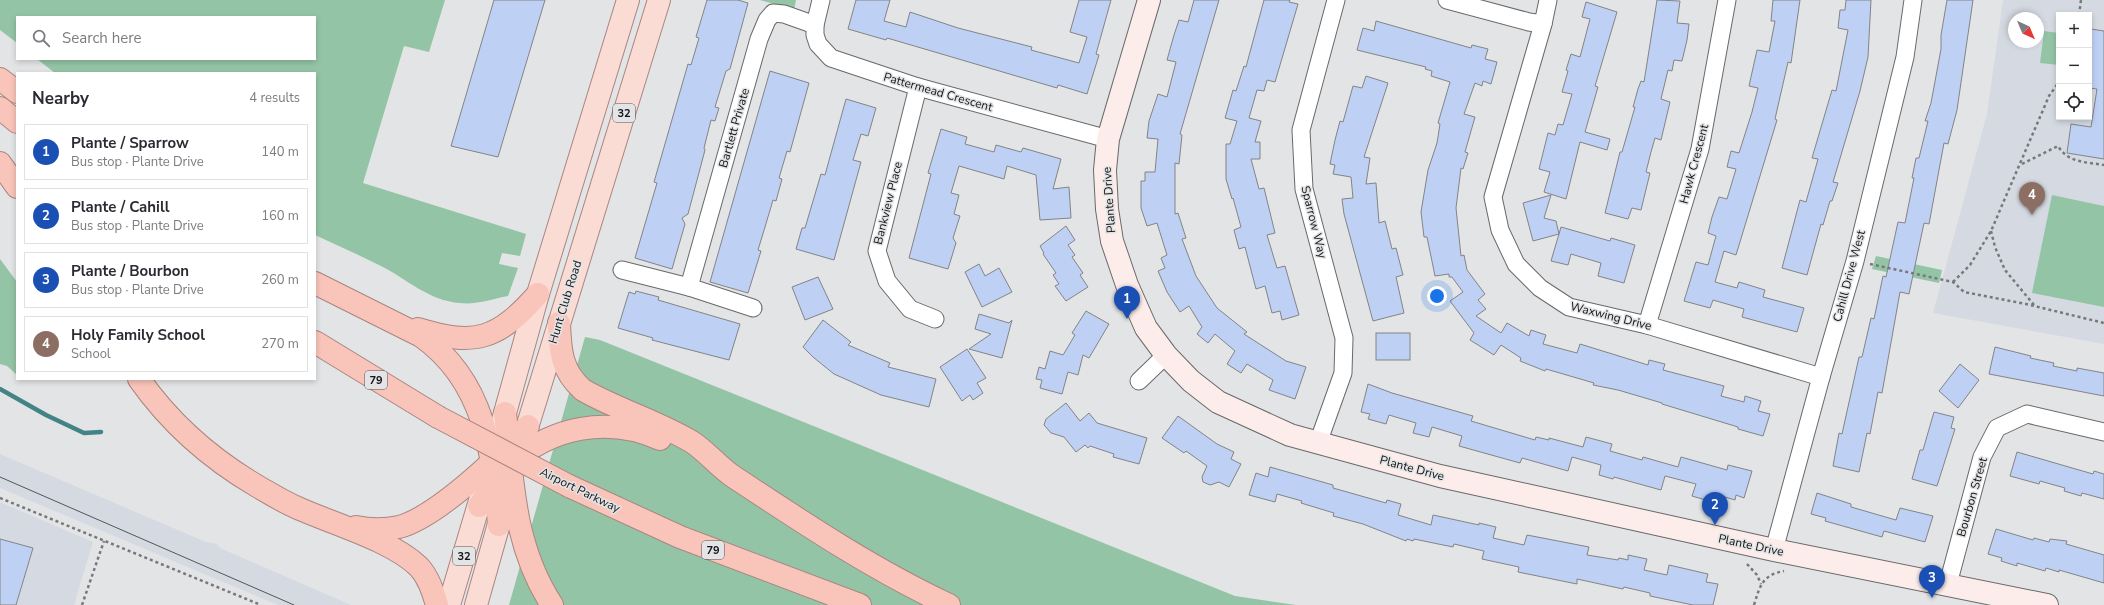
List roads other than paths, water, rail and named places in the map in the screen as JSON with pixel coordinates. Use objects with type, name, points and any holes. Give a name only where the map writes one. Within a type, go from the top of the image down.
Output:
[{"type":"highway","points":[[0,79],[16,91]]},
{"type":"highway","points":[[0,108],[16,121]]},
{"type":"highway","points":[[0,162],[16,186]]},
{"type":"highway","points":[[316,283],[396,322],[431,344],[461,377],[506,466],[518,524],[528,560],[537,580],[552,605]]},
{"type":"highway","points":[[396,322],[454,338],[479,337],[501,328],[525,308],[538,294]]},
{"type":"highway","points":[[558,323],[560,354],[564,366],[575,382],[594,396],[632,411],[694,443],[722,469]]},
{"type":"highway","name":"Airport Parkway","points":[[316,343],[438,417],[569,486],[680,537],[860,605]]},
{"type":"highway","points":[[140,380],[174,422],[215,457],[277,497],[298,508],[385,545],[419,567],[431,586],[437,605]]},
{"type":"highway","points":[[338,524],[371,530],[400,526],[437,507],[534,448],[563,434],[589,427],[616,426],[644,432],[722,469],[864,561],[949,605]]},
{"type":"highway","points":[[498,526],[506,466]]},
{"type":"main road","name":"Hunt Club Road","points":[[506,466],[505,413],[538,294],[628,0]]},
{"type":"main road","name":"Hunt Club Road","points":[[449,605],[479,506],[506,466],[528,426],[558,323],[659,0]]},
{"type":"main road","name":"32","points":[[476,605],[498,526]]},
{"type":"street","name":"Pattermead Crescent","points":[[821,0],[815,24],[815,35],[818,44],[831,58],[918,87],[1108,139]]},
{"type":"street","name":"Plante Drive","points":[[1149,0],[1108,139],[1105,170],[1107,209],[1112,241],[1127,286],[1146,328],[1166,355],[1191,381],[1218,402],[1290,435],[1440,476],[1774,550],[2047,605]]},
{"type":"street","name":"Sparrow Way","points":[[1318,443],[1343,373],[1344,338],[1304,189],[1300,130],[1336,0]]},
{"type":"street","points":[[1447,0],[1529,22],[1543,24]]},
{"type":"street","name":"Waxwing Drive","points":[[1548,0],[1543,24],[1493,197],[1500,230],[1516,264],[1540,288],[1569,307],[1648,325],[1821,376]]},
{"type":"street","name":"Hawk Crescent","points":[[1648,325],[1700,149],[1727,0]]},
{"type":"street","name":"Cahill Drive West","points":[[1774,550],[1821,376],[1855,261],[1905,57],[1913,0]]},
{"type":"street","name":"Bartlett Private","points":[[689,287],[759,39],[767,20],[772,13],[784,14],[815,24]]},
{"type":"street","name":"Bankview Place","points":[[918,87],[877,251],[887,281],[910,309],[935,319]]},
{"type":"street","points":[[622,270],[689,287],[753,308]]},
{"type":"street","points":[[1139,381],[1166,355]]},
{"type":"street","name":"Bourbon Street","points":[[1948,584],[1982,457],[1997,428],[2027,414],[2104,432]]},
{"type":"waterway","points":[[0,389],[46,415],[84,433],[101,432]]},
{"type":"tram line","points":[[0,477],[294,605]]},
{"type":"place","name":"Holy Family School","points":[[2032,215]]},
{"type":"place","name":"Plante / Sparrow","points":[[1127,319]]},
{"type":"place","name":"Plante / Cahill","points":[[1715,525]]},
{"type":"place","name":"Plante / Bourbon","points":[[1932,598]]}]
